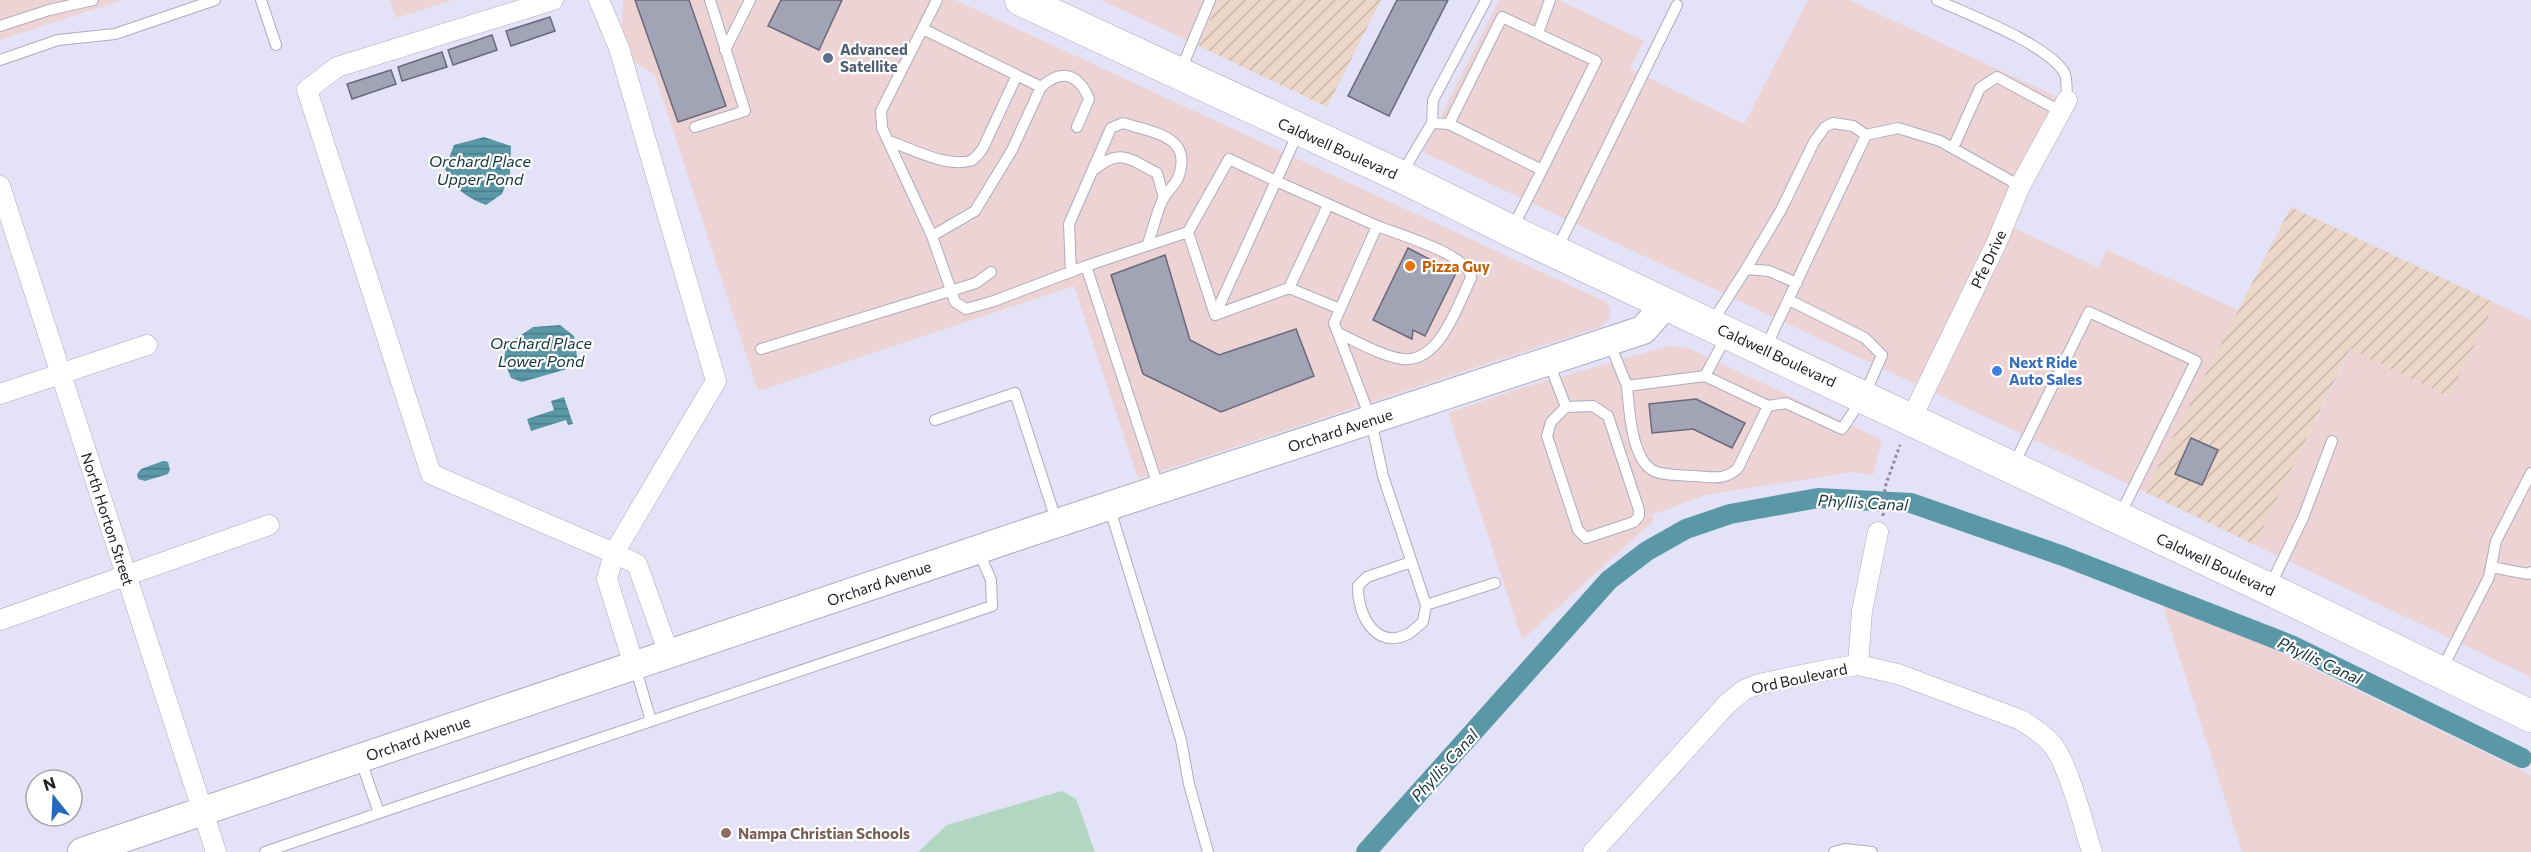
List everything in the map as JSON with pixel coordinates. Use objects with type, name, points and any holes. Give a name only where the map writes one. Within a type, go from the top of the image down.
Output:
[{"type":"main road","name":"Caldwell Boulevard","points":[[1021,0],[1400,176],[1511,231],[1864,396],[1905,432],[2013,467],[2531,716]]},
{"type":"street","points":[[553,0],[337,67],[307,90],[431,474],[637,564],[669,654]]},
{"type":"street","points":[[599,0],[619,48],[716,381],[614,553],[607,579],[634,665]]},
{"type":"street","name":"Pfe Drive","points":[[1905,432],[1996,244],[2020,186],[2064,105]]},
{"type":"street","name":"North Horton Street","points":[[0,186],[216,852]]},
{"type":"street","name":"Orchard Avenue","points":[[82,852],[978,549],[1643,330],[1667,303]]},
{"type":"street","points":[[0,394],[147,345]]},
{"type":"street","points":[[1858,665],[1862,611],[1880,524]]},
{"type":"street","points":[[0,620],[269,525]]},
{"type":"street","name":"Ord Boulevard","points":[[1593,852],[1727,704],[1744,690],[1759,684],[1858,665],[1898,674],[2020,720],[2036,730],[2052,744],[2063,765],[2092,852]]},
{"type":"lane","points":[[0,26],[49,10],[93,0]]},
{"type":"lane","points":[[0,60],[58,40],[116,34],[215,0]]},
{"type":"lane","points":[[261,0],[276,45]]},
{"type":"lane","points":[[695,127],[745,111],[710,0]]},
{"type":"lane","points":[[725,50],[750,0]]},
{"type":"lane","points":[[937,0],[882,111],[882,128],[932,236],[955,302],[966,309],[994,301],[1086,266],[1188,232],[1229,159],[1328,205],[1456,258],[1468,268],[1471,278],[1441,339],[1433,348],[1418,357],[1401,359],[1338,333]]},
{"type":"lane","points":[[1179,74],[1210,0]]},
{"type":"lane","points":[[1400,176],[1432,123],[1433,100],[1486,0]]},
{"type":"lane","points":[[1538,33],[1550,0]]},
{"type":"lane","points":[[1937,0],[2022,40],[2052,59],[2065,74],[2064,105],[1997,77],[1980,88],[1953,148]]},
{"type":"lane","points":[[1556,251],[1677,5]]},
{"type":"lane","points":[[1449,124],[1502,17],[1596,61],[1511,231]]},
{"type":"lane","points":[[922,29],[1041,87]]},
{"type":"lane","points":[[889,141],[945,160],[969,161],[976,158],[983,148],[1017,75]]},
{"type":"lane","points":[[932,236],[975,211],[1012,150],[1041,87],[1051,78],[1068,75],[1083,84],[1089,99],[1077,127]]},
{"type":"lane","points":[[1071,272],[1069,224],[1111,128],[1123,123],[1168,138],[1180,149],[1183,159],[1177,180],[1164,198],[1147,246]]},
{"type":"lane","points":[[1432,123],[1449,124],[1542,170]]},
{"type":"lane","points":[[1705,376],[1720,328],[1746,269],[1780,210],[1814,142],[1825,127],[1833,123],[1853,126],[1866,135],[1898,128],[1940,141],[2020,186]]},
{"type":"lane","points":[[1215,315],[1299,130]]},
{"type":"lane","points":[[1765,349],[1866,135]]},
{"type":"lane","points":[[1091,172],[1106,158],[1116,156],[1130,160],[1157,173],[1164,198]]},
{"type":"lane","points":[[1289,288],[1328,205]]},
{"type":"lane","points":[[1377,226],[1334,323],[1371,420],[1383,476],[1412,562],[1426,605],[1423,622],[1407,634],[1390,638],[1377,634],[1366,623],[1358,596],[1358,586],[1367,577],[1412,562]]},
{"type":"lane","points":[[1188,232],[1215,315]]},
{"type":"lane","points":[[1086,266],[1159,489]]},
{"type":"lane","points":[[1746,269],[1769,271],[1797,283]]},
{"type":"lane","points":[[761,349],[976,283],[991,272]]},
{"type":"lane","points":[[1215,315],[1289,288],[1340,309]]},
{"type":"lane","points":[[1627,386],[1705,376],[1768,406],[1786,403],[1842,429],[1864,396],[1882,355],[1865,338],[1789,300]]},
{"type":"lane","points":[[2013,467],[2089,312],[2196,361],[2119,518]]},
{"type":"lane","points":[[1609,341],[1627,386],[1632,432],[1641,458],[1653,471],[1719,478],[1731,475],[1738,468],[1768,406]]},
{"type":"lane","points":[[1548,360],[1566,407]]},
{"type":"lane","points":[[935,420],[1015,393],[1057,523]]},
{"type":"lane","points":[[1593,406],[1608,416],[1639,510],[1639,516],[1634,522],[1586,538],[1578,530],[1547,436],[1551,422],[1566,407],[1593,406]]},
{"type":"lane","points":[[2269,589],[2303,518],[2332,441]]},
{"type":"lane","points":[[2441,672],[2489,577],[2496,541],[2531,473]]},
{"type":"lane","points":[[1108,506],[1181,740],[1189,784],[1208,852]]},
{"type":"lane","points":[[266,852],[992,606],[991,580],[978,549]]},
{"type":"lane","points":[[2491,567],[2531,572]]},
{"type":"lane","points":[[1426,605],[1495,583]]},
{"type":"lane","points":[[634,665],[651,721]]},
{"type":"lane","points":[[360,758],[380,813]]},
{"type":"lane","points":[[1834,852],[1845,849],[1872,852]]},
{"type":"path","points":[[1880,524],[1885,488],[1905,432]]},
{"type":"shaded area","points":[[0,0],[122,0],[0,40]]},
{"type":"shaded area","points":[[390,0],[453,0],[396,18]]},
{"type":"shaded area","points":[[623,0],[955,0],[1606,302],[1610,308],[1610,317],[1602,326],[1138,479],[1074,286],[758,391],[655,75],[620,52]]},
{"type":"shaded area","points":[[1101,0],[1219,0],[1199,46]]},
{"type":"shaded area","points":[[1219,0],[1381,0],[1327,107],[1199,46]]},
{"type":"shaded area","points":[[1499,0],[1559,0],[1644,41],[1630,69],[1744,124],[1808,0],[1849,0],[2072,104],[2011,227],[2098,267],[2107,250],[2238,310],[2145,492],[1423,152]]},
{"type":"shaded area","points":[[2291,207],[2495,303],[2449,397],[2350,349],[2255,545],[2145,492]]},
{"type":"shaded area","points":[[2495,303],[2531,320],[2531,677],[2255,545],[2351,349],[2449,397]]},
{"type":"shaded area","points":[[1668,346],[1689,348],[1882,440],[1873,475],[1853,472],[1705,495],[1652,515],[1654,520],[1522,640],[1448,413],[1521,388]]},
{"type":"shaded area","points":[[2163,606],[2258,642],[2531,775],[2531,852],[2242,852]]},
{"type":"green space","points":[[1062,791],[1076,799],[1095,852],[918,852],[947,825]]},
{"type":"water","name":"Orchard Place Upper Pond","points":[[484,137],[511,146],[510,174],[502,194],[486,205],[461,192],[445,169],[454,145]]},
{"type":"water","name":"Orchard Place Lower Pond","points":[[560,325],[574,336],[577,357],[574,367],[522,382],[511,378],[504,360],[506,345],[533,327]]},
{"type":"water","points":[[564,397],[573,424],[568,425],[566,420],[531,431],[527,419],[554,410],[551,401]]},
{"type":"water","points":[[163,461],[168,462],[170,470],[168,474],[145,481],[138,479],[137,474],[141,469]]},
{"type":"building","points":[[635,0],[689,0],[726,106],[678,122]]},
{"type":"building","points":[[781,0],[842,0],[819,50],[768,26]]},
{"type":"building","points":[[1397,0],[1448,0],[1389,116],[1348,96]]},
{"type":"building","points":[[550,17],[555,31],[511,46],[506,31]]},
{"type":"building","points":[[492,35],[497,50],[453,65],[448,50]]},
{"type":"building","points":[[442,52],[447,67],[402,81],[398,67]]},
{"type":"building","points":[[391,70],[396,84],[352,99],[347,84]]},
{"type":"building","points":[[1408,248],[1456,273],[1425,336],[1413,330],[1412,339],[1373,320]]},
{"type":"building","points":[[1165,255],[1190,340],[1219,355],[1296,329],[1314,376],[1221,412],[1143,374],[1111,275]]},
{"type":"building","points":[[1696,399],[1745,423],[1732,448],[1693,429],[1652,433],[1649,404]]},
{"type":"building","points":[[2191,438],[2218,450],[2202,485],[2175,474]]},
{"type":"waterway","name":"Phyllis Canal","points":[[1366,852],[1609,580],[1647,551],[1686,529],[1730,514],[1818,498],[1911,503],[2063,556],[2291,645],[2522,758]]},
{"type":"place","name":"Advanced Satellite","points":[[828,58]]},
{"type":"place","name":"Pizza Guy","points":[[1410,266]]},
{"type":"place","name":"Next Ride Auto Sales","points":[[1997,371]]},
{"type":"place","name":"Nampa Christian Schools","points":[[726,833]]}]
